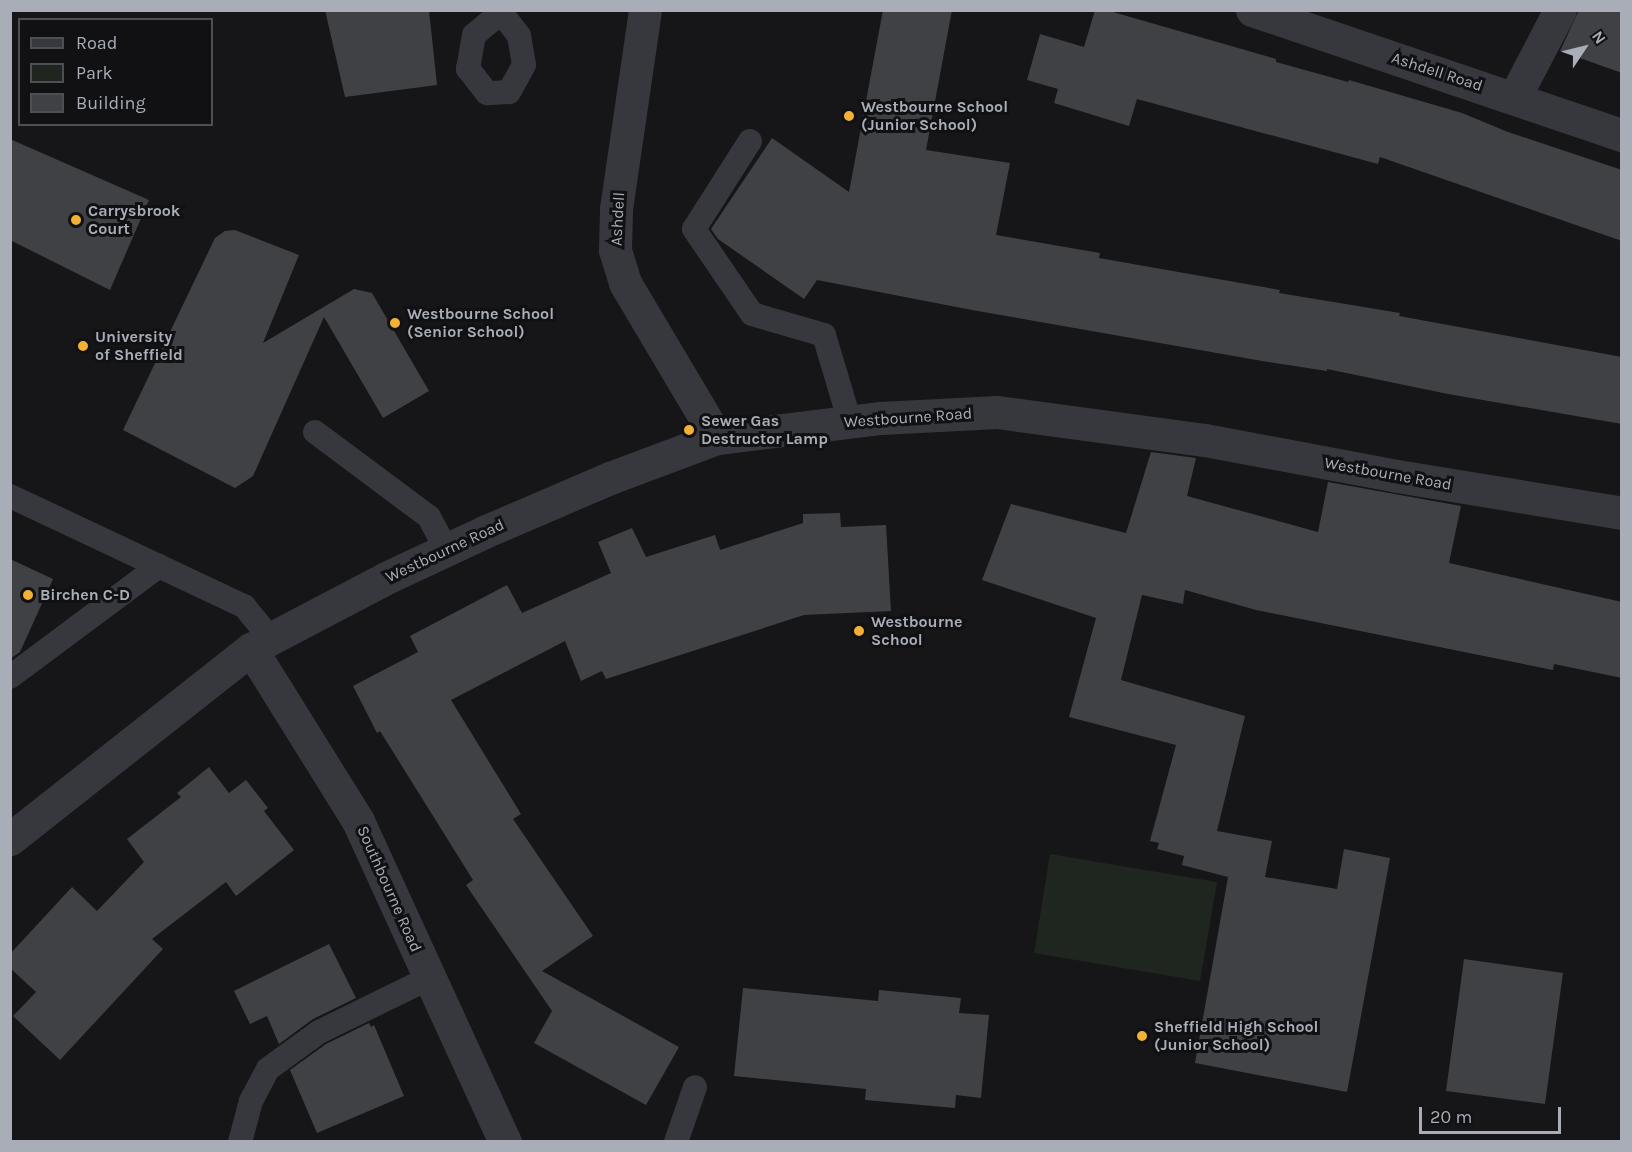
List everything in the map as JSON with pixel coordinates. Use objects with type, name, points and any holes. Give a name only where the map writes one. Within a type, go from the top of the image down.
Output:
[{"type":"street","name":"Ashdell","points":[[645,10],[616,209],[615,250],[626,283],[717,438]]},
{"type":"street","name":"Ashdell Road","points":[[1252,10],[1622,135]]},
{"type":"street","points":[[1514,98],[1560,10]]},
{"type":"street","name":"Westbourne Road","points":[[10,839],[261,644],[446,549],[610,478],[717,438],[881,418],[997,412],[1205,440],[1397,476],[1622,513]]},
{"type":"street","name":"Southbourne Road","points":[[261,644],[358,821],[506,1142]]},
{"type":"lane","points":[[750,141],[694,229],[752,314],[824,335],[850,422]]},
{"type":"lane","points":[[315,432],[429,517],[446,549]]},
{"type":"lane","points":[[10,496],[244,606],[261,644]]},
{"type":"lane","points":[[10,677],[159,566]]},
{"type":"lane","points":[[240,1142],[251,1101],[268,1069],[319,1032],[429,978]]},
{"type":"lane","points":[[676,1142],[695,1087]]},
{"type":"green space","points":[[1050,854],[1217,882],[1200,981],[1034,953]]},
{"type":"building","points":[[325,10],[429,10],[437,85],[345,97]]},
{"type":"building","points":[[883,10],[952,10],[926,150],[1010,163],[996,235],[1100,253],[1099,258],[1280,290],[1279,293],[1400,313],[1399,316],[1622,357],[1622,424],[1448,394],[1327,369],[1327,371],[1268,362],[972,310],[817,280],[804,299],[718,239],[711,229],[772,138],[849,192]]},
{"type":"building","points":[[1095,10],[1106,10],[1276,59],[1276,62],[1348,82],[1349,80],[1462,113],[1508,132],[1622,170],[1622,241],[1380,157],[1378,164],[1137,99],[1129,126],[1054,103],[1058,89],[1027,80],[1040,34],[1084,47]]},
{"type":"building","points":[[1579,10],[1622,10],[1622,73],[1560,51]]},
{"type":"building","name":"Carrysbrook Court","points":[[10,139],[149,200],[110,290],[10,240]]},
{"type":"building","points":[[235,230],[299,255],[263,343],[354,289],[372,293],[429,391],[383,418],[324,317],[253,476],[235,488],[123,430],[215,238],[225,231]]},
{"type":"building","points":[[1151,452],[1196,458],[1187,496],[1318,532],[1328,482],[1461,506],[1449,563],[1622,602],[1622,678],[1554,664],[1553,670],[1256,610],[1185,590],[1183,604],[1142,595],[1121,680],[1245,716],[1217,831],[1272,841],[1265,877],[1337,889],[1344,849],[1390,858],[1347,1092],[1195,1063],[1228,877],[1182,865],[1184,856],[1157,849],[1159,843],[1150,841],[1176,745],[1069,717],[1096,618],[982,580],[1011,504],[1126,533]]},
{"type":"building","points":[[840,513],[841,527],[886,525],[891,611],[804,615],[606,679],[602,671],[581,681],[565,641],[451,700],[521,814],[513,819],[593,936],[542,971],[679,1047],[646,1105],[534,1043],[552,1011],[466,885],[473,880],[380,731],[377,733],[353,686],[418,652],[410,636],[507,585],[522,613],[611,573],[598,542],[632,528],[646,557],[715,535],[720,550],[803,523],[803,514]]},
{"type":"building","name":"Birchen C-D","points":[[10,559],[53,579],[20,652],[10,659]]},
{"type":"building","points":[[209,767],[229,793],[246,780],[268,808],[264,811],[294,850],[236,896],[226,882],[152,939],[163,949],[60,1060],[13,1016],[36,992],[10,968],[10,954],[72,887],[97,911],[144,862],[127,839],[181,797],[177,793]]},
{"type":"building","points":[[329,944],[356,998],[313,1019],[279,1044],[267,1016],[250,1024],[234,991]]},
{"type":"building","points":[[1464,959],[1563,973],[1545,1104],[1446,1091]]},
{"type":"building","points":[[743,988],[878,1001],[879,990],[961,998],[959,1013],[989,1015],[981,1098],[956,1095],[955,1108],[865,1100],[866,1089],[734,1076]]},
{"type":"building","points":[[369,1023],[371,1027],[374,1025],[404,1096],[317,1133],[290,1070],[326,1044]]},
{"type":"place","name":"Westbourne School (Junior School)","points":[[849,116]]},
{"type":"place","name":"Carrysbrook Court","points":[[76,220]]},
{"type":"place","name":"Westbourne School (Senior School)","points":[[395,323]]},
{"type":"place","name":"University of Sheffield","points":[[83,346]]},
{"type":"place","name":"Sewer Gas Destructor Lamp","points":[[689,430]]},
{"type":"place","name":"Birchen C-D","points":[[28,595]]},
{"type":"place","name":"Westbourne School","points":[[859,631]]},
{"type":"place","name":"Sheffield High School (Junior School)","points":[[1142,1036]]}]
